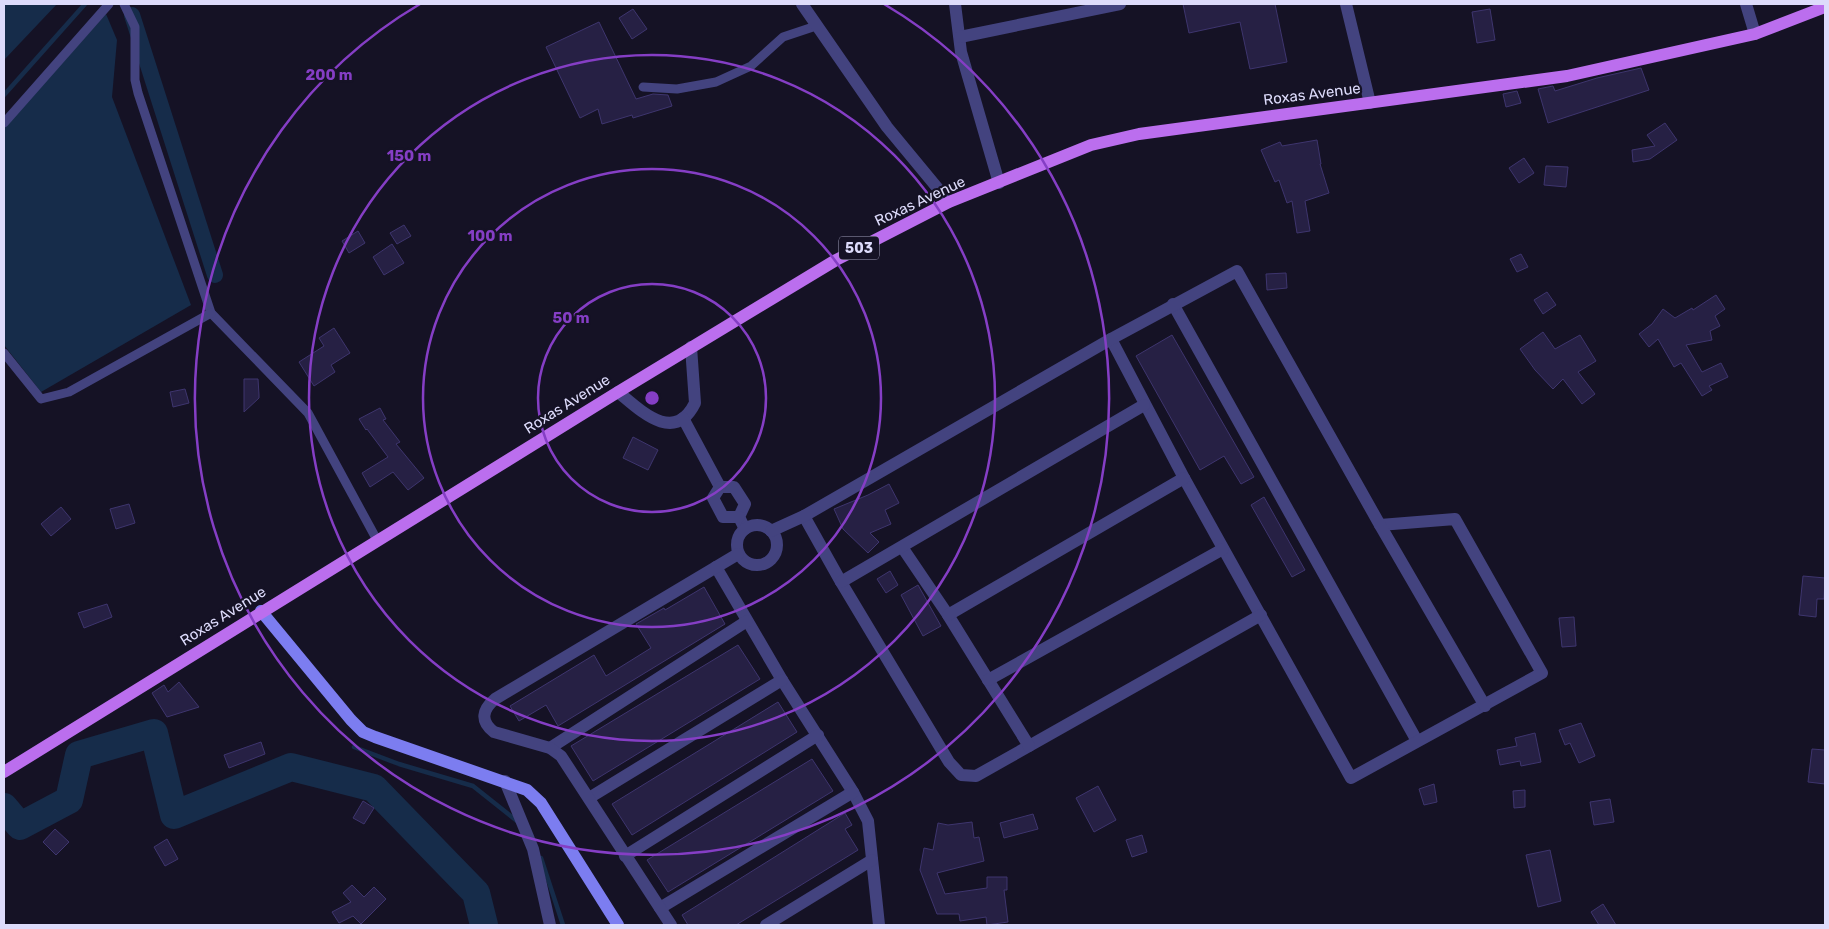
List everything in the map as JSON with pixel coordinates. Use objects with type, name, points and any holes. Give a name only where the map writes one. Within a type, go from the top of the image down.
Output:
[{"type":"main road","name":"Roxas Avenue","points":[[4,772],[377,540],[836,260],[949,202],[1091,145],[1139,134],[1567,76],[1755,34],[1825,8]]},
{"type":"street","points":[[802,4],[887,127],[949,202]]},
{"type":"street","points":[[955,4],[961,52],[999,183]]},
{"type":"street","points":[[960,37],[1120,4]]},
{"type":"street","points":[[1346,4],[1370,103]]},
{"type":"street","points":[[1746,4],[1755,34]]},
{"type":"street","points":[[771,531],[804,516],[1174,304],[1238,271],[1380,525],[1485,706]]},
{"type":"street","points":[[1174,304],[1417,741]]},
{"type":"street","points":[[1111,340],[1144,405],[1351,778],[1542,673],[1455,518],[1380,525]]},
{"type":"street","points":[[618,392],[648,417],[663,423],[683,418],[695,403],[691,348]]},
{"type":"street","points":[[841,582],[1144,405]]},
{"type":"street","points":[[683,418],[720,487]]},
{"type":"street","points":[[948,615],[1184,478]]},
{"type":"street","points":[[720,487],[714,498],[723,517],[742,523],[758,525],[771,531],[775,536],[776,550],[768,562],[762,565],[748,564],[738,554],[736,547],[740,533],[742,523],[745,504],[734,487],[720,487]]},
{"type":"street","points":[[804,516],[841,582],[950,762],[961,775],[976,776],[1261,615]]},
{"type":"street","points":[[902,547],[948,615],[1029,746]]},
{"type":"street","points":[[988,680],[1223,549]]},
{"type":"street","points":[[671,925],[561,756],[550,748],[494,732],[486,726],[484,720],[485,711],[488,705],[495,699],[738,554]]},
{"type":"street","points":[[716,567],[782,680],[818,735],[868,820],[879,925]]},
{"type":"street","points":[[260,612],[363,732],[527,790],[541,803],[618,925]]},
{"type":"street","points":[[550,748],[747,621]]},
{"type":"street","points":[[589,798],[782,680]]},
{"type":"street","points":[[625,856],[818,735]]},
{"type":"street","points":[[505,781],[533,849],[550,925]]},
{"type":"street","points":[[660,908],[853,792]]},
{"type":"street","points":[[766,925],[872,860]]},
{"type":"lane","points":[[4,123],[109,4]]},
{"type":"lane","points":[[124,4],[135,27],[135,80],[138,93],[211,313],[308,412],[377,540]]},
{"type":"lane","points":[[643,87],[677,89],[716,82],[751,66],[783,38],[816,26]]},
{"type":"lane","points":[[4,353],[41,398],[68,392],[211,313]]},
{"type":"water","points":[[4,4],[57,4],[4,60]]},
{"type":"water","points":[[106,14],[117,40],[112,97],[191,305],[41,392],[4,345],[4,128]]},
{"type":"building","points":[[1183,4],[1275,4],[1287,62],[1250,69],[1240,22],[1189,33]]},
{"type":"building","points":[[633,9],[647,29],[632,39],[619,18]]},
{"type":"building","points":[[1490,9],[1495,40],[1477,43],[1472,12]]},
{"type":"building","points":[[599,22],[636,99],[653,94],[668,95],[672,106],[633,118],[632,115],[602,124],[598,109],[580,118],[546,47]]},
{"type":"building","points":[[1641,68],[1649,90],[1548,123],[1538,89],[1553,86],[1555,91],[1597,78]]},
{"type":"building","points":[[1517,91],[1521,103],[1506,107],[1503,94]]},
{"type":"building","points":[[1665,123],[1677,140],[1650,159],[1633,162],[1632,150],[1655,146],[1647,135]]},
{"type":"building","points":[[1317,140],[1320,164],[1329,193],[1305,201],[1310,231],[1297,233],[1292,201],[1287,203],[1279,180],[1275,182],[1261,150],[1280,142],[1282,146]]},
{"type":"building","points":[[1524,158],[1534,173],[1519,183],[1509,168]]},
{"type":"building","points":[[1546,166],[1568,167],[1566,187],[1544,185]]},
{"type":"building","points":[[404,225],[411,236],[397,244],[390,233]]},
{"type":"building","points":[[358,231],[365,243],[349,253],[342,241]]},
{"type":"building","points":[[392,244],[404,263],[384,275],[373,257]]},
{"type":"building","points":[[1521,254],[1528,267],[1517,272],[1510,259]]},
{"type":"building","points":[[1286,273],[1287,288],[1267,290],[1266,274]]},
{"type":"building","points":[[1547,292],[1556,305],[1543,314],[1534,300]]},
{"type":"building","points":[[1716,295],[1725,309],[1715,316],[1720,326],[1710,331],[1712,340],[1686,345],[1702,372],[1721,363],[1728,377],[1709,386],[1712,390],[1702,396],[1681,363],[1674,367],[1658,339],[1649,347],[1639,334],[1652,324],[1663,309],[1675,318],[1692,308],[1693,310]]},
{"type":"building","points":[[334,328],[350,353],[331,365],[335,372],[314,386],[299,362],[324,346],[319,338]]},
{"type":"building","points":[[1543,332],[1555,349],[1580,335],[1596,361],[1578,372],[1595,394],[1582,404],[1563,379],[1553,389],[1535,370],[1520,349]]},
{"type":"building","points":[[1172,335],[1254,477],[1241,484],[1224,456],[1200,470],[1136,356]]},
{"type":"building","points":[[244,379],[258,379],[259,398],[244,412]]},
{"type":"building","points":[[185,389],[189,403],[173,407],[170,392]]},
{"type":"building","points":[[380,408],[386,419],[383,420],[400,442],[396,444],[424,478],[408,490],[393,472],[370,487],[362,473],[388,457],[359,419]]},
{"type":"building","points":[[633,437],[658,450],[648,470],[623,458]]},
{"type":"building","points":[[889,484],[899,503],[885,510],[891,524],[870,533],[879,542],[868,553],[843,529],[834,509]]},
{"type":"building","points":[[1264,497],[1305,570],[1292,577],[1251,505]]},
{"type":"building","points":[[129,504],[135,523],[116,529],[110,509]]},
{"type":"building","points":[[61,507],[71,519],[51,536],[41,524]]},
{"type":"building","points":[[890,571],[898,585],[886,593],[877,579]]},
{"type":"building","points":[[1803,576],[1825,578],[1824,599],[1817,599],[1816,617],[1799,615]]},
{"type":"building","points":[[918,585],[941,626],[923,636],[901,595]]},
{"type":"building","points":[[704,587],[725,624],[558,726],[546,705],[519,721],[510,706],[594,655],[606,676],[651,648],[636,624],[664,608],[665,610]]},
{"type":"building","points":[[107,604],[112,617],[84,628],[78,613]]},
{"type":"building","points":[[1574,617],[1576,646],[1562,647],[1559,618]]},
{"type":"building","points":[[738,645],[760,679],[593,781],[571,746]]},
{"type":"building","points":[[179,682],[199,707],[167,717],[152,693],[164,685],[168,692]]},
{"type":"building","points":[[778,702],[797,732],[632,835],[612,804]]},
{"type":"building","points":[[1581,723],[1595,756],[1579,763],[1570,743],[1565,745],[1559,730]]},
{"type":"building","points":[[1535,733],[1541,762],[1521,766],[1520,761],[1500,765],[1497,750],[1517,746],[1515,738]]},
{"type":"building","points":[[261,742],[265,754],[229,768],[224,755]]},
{"type":"building","points":[[1812,749],[1825,750],[1825,784],[1808,782]]},
{"type":"building","points":[[812,759],[833,791],[668,892],[647,860]]},
{"type":"building","points":[[1434,784],[1437,802],[1424,805],[1419,789]]},
{"type":"building","points":[[1098,786],[1116,820],[1094,832],[1076,798]]},
{"type":"building","points":[[1525,790],[1525,807],[1514,808],[1513,791]]},
{"type":"building","points":[[1610,799],[1614,822],[1594,825],[1590,802]]},
{"type":"building","points":[[363,801],[374,808],[364,824],[353,818]]},
{"type":"building","points":[[845,813],[852,825],[845,829],[858,850],[736,925],[688,925],[682,915]]},
{"type":"building","points":[[1033,814],[1038,829],[1004,838],[1000,823]]},
{"type":"building","points":[[972,822],[974,838],[979,837],[984,861],[937,873],[945,894],[987,888],[987,877],[1007,877],[1007,890],[1004,890],[1008,922],[987,925],[986,917],[960,921],[959,914],[937,914],[920,870],[924,848],[933,850],[938,823],[948,825]]},
{"type":"building","points":[[55,829],[69,842],[56,855],[43,842]]},
{"type":"building","points":[[1142,835],[1147,852],[1132,857],[1126,840]]},
{"type":"building","points":[[167,839],[178,859],[165,866],[154,847]]},
{"type":"building","points":[[1550,850],[1561,901],[1538,907],[1526,855]]},
{"type":"building","points":[[352,885],[364,897],[374,887],[386,899],[361,924],[353,916],[339,923],[332,912],[351,902],[343,893]]},
{"type":"building","points":[[1603,904],[1616,925],[1599,925],[1591,912]]},
{"type":"waterway","points":[[4,95],[85,4]]},
{"type":"waterway","points":[[132,15],[215,275]]},
{"type":"waterway","points":[[4,807],[20,826],[69,800],[79,755],[154,733],[174,815],[291,767],[374,788],[476,893],[484,925]]},
{"type":"waterway","points":[[354,747],[399,764],[473,786],[517,821]]},
{"type":"waterway","points":[[541,858],[563,925]]}]
